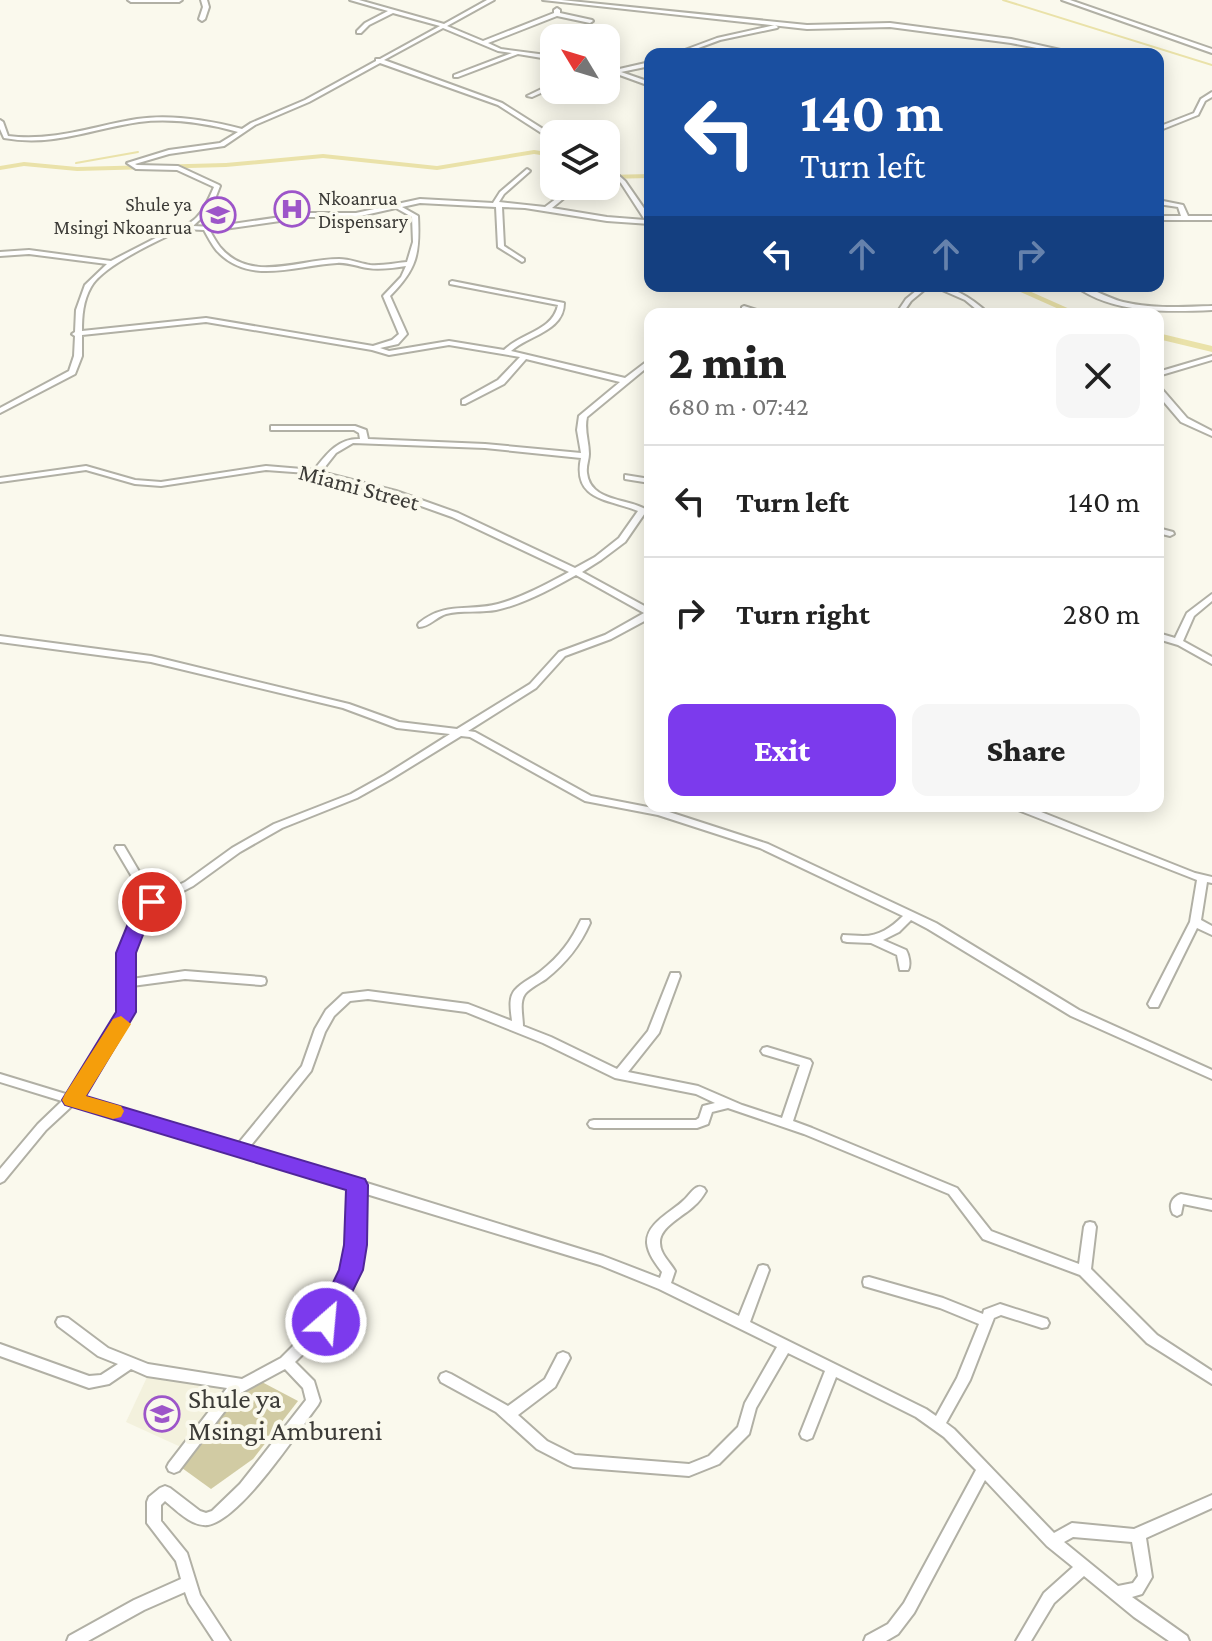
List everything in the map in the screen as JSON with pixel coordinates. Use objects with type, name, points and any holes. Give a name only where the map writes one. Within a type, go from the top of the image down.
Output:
[{"type":"street","points":[[131,0],[179,0]]},
{"type":"street","points":[[202,19],[204,0]]},
{"type":"street","points":[[353,0],[443,26],[483,43],[540,56]]},
{"type":"street","points":[[188,227],[208,209],[217,186],[178,168],[136,167],[129,164],[169,152],[222,145],[242,131],[307,101],[491,0]]},
{"type":"street","points":[[546,0],[785,25],[890,25],[1046,48]]},
{"type":"street","points":[[1065,0],[1212,51]]},
{"type":"street","points":[[557,14],[562,1]]},
{"type":"street","points":[[359,32],[369,22],[392,11]]},
{"type":"street","points":[[483,43],[557,14],[590,21]]},
{"type":"street","points":[[694,48],[719,39],[785,25]]},
{"type":"street","points":[[456,76],[518,53]]},
{"type":"street","points":[[378,60],[500,104],[540,130]]},
{"type":"street","points":[[620,68],[644,65]]},
{"type":"street","points":[[620,74],[644,82]]},
{"type":"street","points":[[530,96],[540,91]]},
{"type":"street","points":[[1164,127],[1196,114],[1203,100],[1212,94]]},
{"type":"street","points":[[0,122],[6,137],[27,142],[143,120],[203,121],[242,131]]},
{"type":"street","points":[[522,260],[501,247],[497,204],[502,193],[527,171]]},
{"type":"street","points":[[620,179],[644,213]]},
{"type":"street","points":[[548,208],[557,200]]},
{"type":"street","points":[[0,411],[71,374],[78,356],[76,334],[85,290],[112,263],[174,230],[188,227],[206,229],[308,215],[356,215],[420,201],[548,208],[607,219],[644,222]]},
{"type":"street","points":[[1164,203],[1181,206],[1185,218]]},
{"type":"street","points":[[373,348],[403,337],[401,324],[386,296],[404,277],[410,264],[416,242],[416,218],[396,206]]},
{"type":"street","points":[[1164,218],[1212,218]]},
{"type":"street","points":[[206,229],[230,260],[246,269],[299,269],[347,261],[372,267],[410,264]]},
{"type":"street","points":[[0,254],[29,252],[112,263]]},
{"type":"street","points":[[452,283],[563,304],[555,320],[531,337],[513,343],[506,352]]},
{"type":"street","points":[[903,308],[918,292]]},
{"type":"street","points":[[950,292],[978,308]]},
{"type":"street","points":[[1088,292],[1129,307],[1212,308]]},
{"type":"street","points":[[76,334],[211,320],[389,353],[449,343],[506,352],[623,380]]},
{"type":"street","points":[[465,402],[501,382],[524,357]]},
{"type":"street","points":[[1164,372],[1212,358]]},
{"type":"street","points":[[644,365],[582,418],[581,435],[586,456],[583,472],[591,491],[644,506]]},
{"type":"street","points":[[1164,397],[1184,420],[1212,434]]},
{"type":"street","points":[[274,428],[345,426],[361,430],[364,441]]},
{"type":"street","points":[[316,473],[339,446],[364,441],[485,446],[586,456]]},
{"type":"street","name":"Miami Street","points":[[0,480],[90,468],[135,482],[161,484],[266,468],[316,473],[427,504],[575,571],[644,610]]},
{"type":"street","points":[[628,477],[644,480]]},
{"type":"street","points":[[422,625],[437,613],[452,608],[484,609],[509,604],[575,571],[620,541],[644,511]]},
{"type":"street","points":[[1164,532],[1170,534]]},
{"type":"street","points":[[1178,642],[1190,615],[1212,597]]},
{"type":"street","points":[[0,1178],[42,1127],[73,1100],[126,1012],[126,953],[139,921],[152,902],[189,884],[244,845],[297,818],[361,792],[463,732],[533,686],[562,654],[605,638],[644,616]]},
{"type":"street","points":[[1164,638],[1212,661]]},
{"type":"street","points":[[0,639],[151,659],[346,706],[397,725],[463,732],[478,736],[588,799],[644,809]]},
{"type":"street","points":[[659,812],[737,835],[909,916],[943,933],[1075,1013],[1212,1075]]},
{"type":"street","points":[[1032,812],[1207,880],[1195,922],[1154,1004]]},
{"type":"street","points":[[120,848],[152,902]]},
{"type":"street","points":[[875,941],[894,932],[909,916]]},
{"type":"street","points":[[1195,922],[1212,931]]},
{"type":"street","points":[[518,1028],[516,1003],[519,993],[544,978],[561,961],[585,923]]},
{"type":"street","points":[[847,938],[875,941],[902,953],[904,967]]},
{"type":"street","points":[[128,983],[185,975],[261,981]]},
{"type":"street","points":[[619,1075],[653,1033],[675,976]]},
{"type":"street","points":[[240,1150],[307,1068],[324,1021],[347,997],[368,995],[460,1007],[518,1028],[619,1075],[698,1090],[943,1185],[963,1200],[975,1223],[987,1235],[1084,1271],[1152,1339],[1212,1378]]},
{"type":"street","points":[[767,1051],[806,1063],[786,1124]]},
{"type":"street","points":[[0,1078],[603,1261],[664,1285],[784,1347],[897,1399],[938,1424],[1052,1541],[1182,1641]]},
{"type":"street","points":[[594,1124],[697,1124],[704,1121],[707,1109],[729,1103]]},
{"type":"street","points":[[174,1467],[227,1396],[241,1384],[286,1362],[326,1322],[348,1277],[356,1245],[357,1185]]},
{"type":"street","points":[[664,1285],[669,1271],[652,1250],[653,1236],[671,1216],[688,1207],[700,1191]]},
{"type":"street","points":[[1177,1211],[1177,1202],[1181,1199],[1212,1205]]},
{"type":"street","points":[[1084,1271],[1090,1227]]},
{"type":"street","points":[[742,1325],[763,1270]]},
{"type":"street","points":[[869,1282],[943,1303],[986,1321]]},
{"type":"street","points":[[938,1424],[963,1380],[993,1310],[1000,1309],[1042,1323]]},
{"type":"street","points":[[63,1322],[103,1352],[147,1370],[241,1384]]},
{"type":"street","points":[[446,1378],[508,1414],[542,1445],[573,1461],[689,1470],[714,1460],[744,1430],[750,1407],[784,1347]]},
{"type":"street","points":[[0,1350],[89,1382],[104,1380],[126,1366]]},
{"type":"street","points":[[508,1414],[550,1383],[563,1358]]},
{"type":"street","points":[[223,1641],[208,1623],[189,1583],[182,1558],[154,1523],[154,1502],[165,1492],[200,1518],[209,1520],[219,1516],[235,1500],[313,1401],[309,1385],[286,1362]]},
{"type":"street","points":[[807,1434],[832,1370]]},
{"type":"street","points":[[871,1641],[893,1629],[909,1608],[983,1470]]},
{"type":"street","points":[[1052,1541],[1072,1530],[1138,1535],[1212,1501]]},
{"type":"street","points":[[1117,1593],[1137,1589],[1145,1577],[1138,1535]]},
{"type":"street","points":[[1023,1641],[1049,1598],[1084,1567]]},
{"type":"street","points":[[74,1641],[139,1605],[189,1583]]},
{"type":"shaded area","points":[[148,1375],[227,1385],[183,1448],[126,1422]]},
{"type":"shaded area","points":[[260,1381],[298,1401],[253,1459],[211,1489],[182,1468],[238,1393]]},
{"type":"waterway","points":[[1003,0],[1157,48]]},
{"type":"waterway","points":[[1164,50],[1212,65]]},
{"type":"waterway","points":[[76,163],[138,152]]},
{"type":"waterway","points":[[0,168],[24,164],[77,169],[226,165],[323,156],[437,168],[540,153]]},
{"type":"waterway","points":[[620,177],[644,176]]},
{"type":"waterway","points":[[1025,292],[1063,308]]},
{"type":"waterway","points":[[1164,337],[1212,349]]},
{"type":"slow traffic","points":[[113,1111],[73,1100],[121,1024]]},
{"type":"place","name":"Nkoanrua Dispensary","points":[[292,209]]},
{"type":"place","name":"Shule ya Msingi Nkoanrua","points":[[218,215]]},
{"type":"place","name":"Shule ya Msingi Ambureni","points":[[162,1414]]},
{"type":"route","points":[[152,902],[139,921],[126,953],[126,1012],[113,1039],[73,1100],[357,1185],[356,1245],[351,1270],[326,1322]]}]
